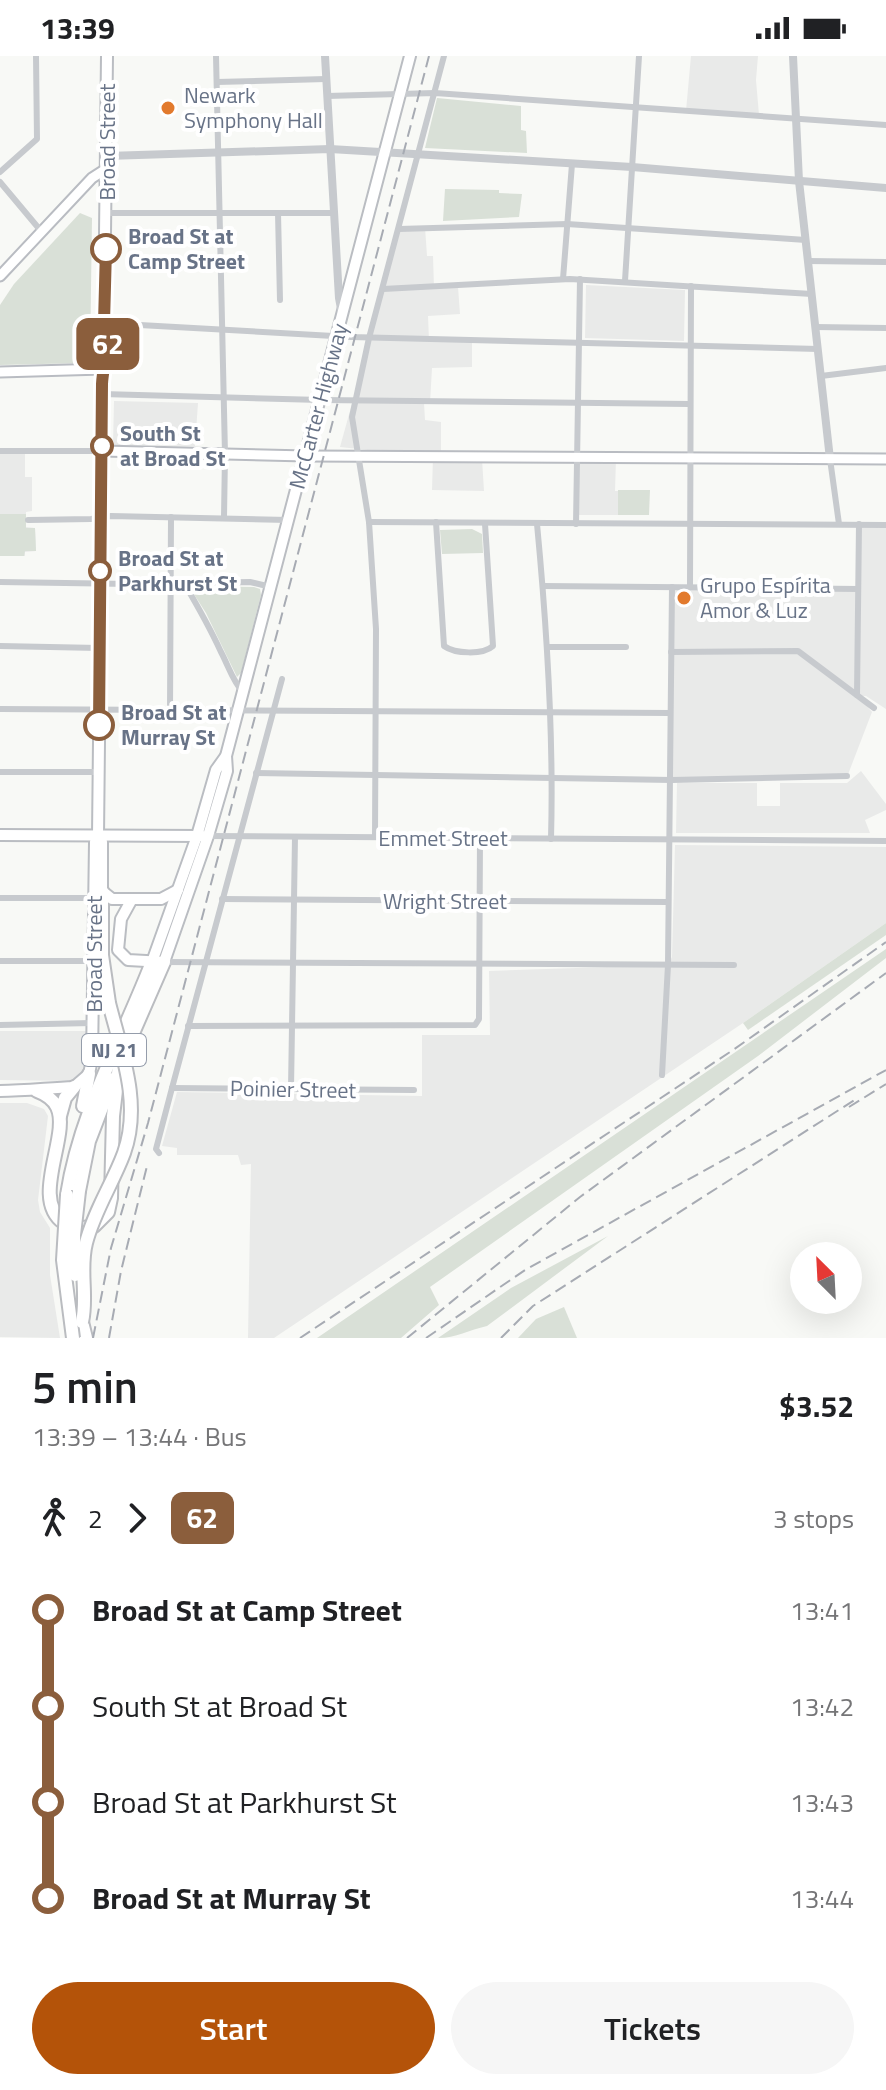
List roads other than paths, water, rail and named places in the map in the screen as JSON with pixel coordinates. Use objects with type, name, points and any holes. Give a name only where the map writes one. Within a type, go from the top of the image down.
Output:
[{"type":"highway","points":[[82,1322],[86,1245],[125,1149],[130,1120],[130,1088],[109,1003],[102,956],[98,894]]},
{"type":"highway","name":"McCarter Highway","points":[[86,1338],[74,1264],[73,1193],[89,1141],[158,962]]},
{"type":"highway","name":"McCarter Highway","points":[[73,1338],[63,1260],[78,1139],[93,1098],[158,962]]},
{"type":"highway","points":[[74,1087],[65,1098],[60,1119],[51,1205],[58,1219],[71,1227],[86,1228],[100,1222],[110,1206],[113,1116],[119,1065]]},
{"type":"highway","points":[[78,1139],[89,1074]]},
{"type":"highway","points":[[37,1091],[55,1103],[60,1119]]},
{"type":"main road","name":"Broad Street","points":[[89,1074],[102,842],[98,836],[99,648],[102,394],[103,369],[108,359],[108,334],[104,323],[107,56]]},
{"type":"main road","name":"McCarter Highway","points":[[158,962],[203,836],[216,770],[226,756],[410,56]]},
{"type":"main road","points":[[0,276],[92,178],[106,169]]},
{"type":"main road","points":[[0,372],[103,369]]},
{"type":"main road","points":[[102,451],[306,456],[886,459]]},
{"type":"main road","name":"Emmet Street","points":[[0,835],[203,836]]},
{"type":"main road","name":"McCarter Highway","points":[[158,962],[179,889],[203,836]]},
{"type":"main road","points":[[98,894],[112,899],[161,899],[179,889]]},
{"type":"main road","points":[[132,899],[121,919],[118,950],[128,960],[158,962]]},
{"type":"main road","points":[[0,1091],[74,1087],[89,1074]]},
{"type":"street","points":[[0,172],[37,139],[36,56]]},
{"type":"street","points":[[216,56],[224,517]]},
{"type":"street","points":[[325,56],[342,316]]},
{"type":"street","points":[[375,837],[376,629],[369,522],[352,417],[369,338],[444,56]]},
{"type":"street","points":[[625,281],[639,56]]},
{"type":"street","points":[[793,56],[799,181],[839,524]]},
{"type":"street","points":[[217,82],[326,79]]},
{"type":"street","points":[[327,96],[435,93],[886,125]]},
{"type":"street","points":[[107,156],[330,149],[632,167],[886,188]]},
{"type":"street","points":[[563,279],[572,164]]},
{"type":"street","points":[[0,182],[41,231]]},
{"type":"street","points":[[107,213],[334,213]]},
{"type":"street","points":[[278,213],[280,300]]},
{"type":"street","points":[[399,229],[567,224],[806,240]]},
{"type":"street","points":[[808,261],[886,262]]},
{"type":"street","points":[[383,289],[580,279],[812,294]]},
{"type":"street","points":[[576,524],[580,279]]},
{"type":"street","points":[[690,587],[691,286]]},
{"type":"street","points":[[104,323],[369,338],[818,349]]},
{"type":"street","points":[[815,327],[886,328]]},
{"type":"street","points":[[821,376],[886,368]]},
{"type":"street","points":[[102,394],[354,401],[689,404]]},
{"type":"street","points":[[0,451],[102,451]]},
{"type":"street","points":[[170,710],[171,517]]},
{"type":"street","points":[[28,520],[171,517],[289,520]]},
{"type":"street","points":[[369,522],[886,525]]},
{"type":"street","points":[[436,522],[444,646],[449,651],[485,652],[493,646],[485,524]]},
{"type":"street","points":[[537,524],[551,712],[551,839]]},
{"type":"street","points":[[857,695],[859,524]]},
{"type":"street","points":[[0,582],[250,582],[271,587]]},
{"type":"street","points":[[184,583],[243,692]]},
{"type":"street","points":[[543,586],[858,589]]},
{"type":"street","points":[[662,1075],[668,965],[672,587]]},
{"type":"street","points":[[0,646],[99,648]]},
{"type":"street","points":[[548,647],[626,647]]},
{"type":"street","points":[[671,652],[798,651],[874,708]]},
{"type":"street","points":[[159,1153],[156,1149],[282,679]]},
{"type":"street","points":[[0,709],[670,713]]},
{"type":"street","points":[[0,772],[99,772]]},
{"type":"street","points":[[256,773],[670,780],[847,776]]},
{"type":"street","name":"Emmet Street","points":[[203,836],[886,841]]},
{"type":"street","points":[[291,1089],[295,837]]},
{"type":"street","points":[[188,1026],[471,1027],[477,1024],[480,838]]},
{"type":"street","points":[[0,898],[98,894]]},
{"type":"street","name":"Wright Street","points":[[222,899],[668,902]]},
{"type":"street","points":[[0,961],[94,961]]},
{"type":"street","points":[[158,962],[734,965]]},
{"type":"street","points":[[0,1025],[94,1023]]},
{"type":"street","name":"Poinier Street","points":[[172,1088],[414,1090]]},
{"type":"railway","points":[[93,1338],[111,1248],[148,1123],[429,56]]},
{"type":"railway","points":[[300,1338],[733,1050],[886,942]]},
{"type":"railway","points":[[407,1338],[580,1197],[886,973]]},
{"type":"railway","points":[[426,1338],[525,1270],[886,1070]]},
{"type":"railway","points":[[849,1107],[886,1084]]},
{"type":"railway","points":[[501,1338],[533,1306],[856,1099]]},
{"type":"railway","points":[[109,1338],[121,1271],[147,1166]]},
{"type":"place","name":"Newark Symphony Hall","points":[[168,108]]},
{"type":"place","name":"Broad St at Camp Street","points":[[106,249]]},
{"type":"place","name":"South St at Broad St","points":[[102,446]]},
{"type":"place","name":"Broad St at Parkhurst St","points":[[100,571]]},
{"type":"place","name":"Grupo Espírita Amor & Luz","points":[[684,598]]},
{"type":"place","name":"Broad St at Murray St","points":[[99,725]]}]
